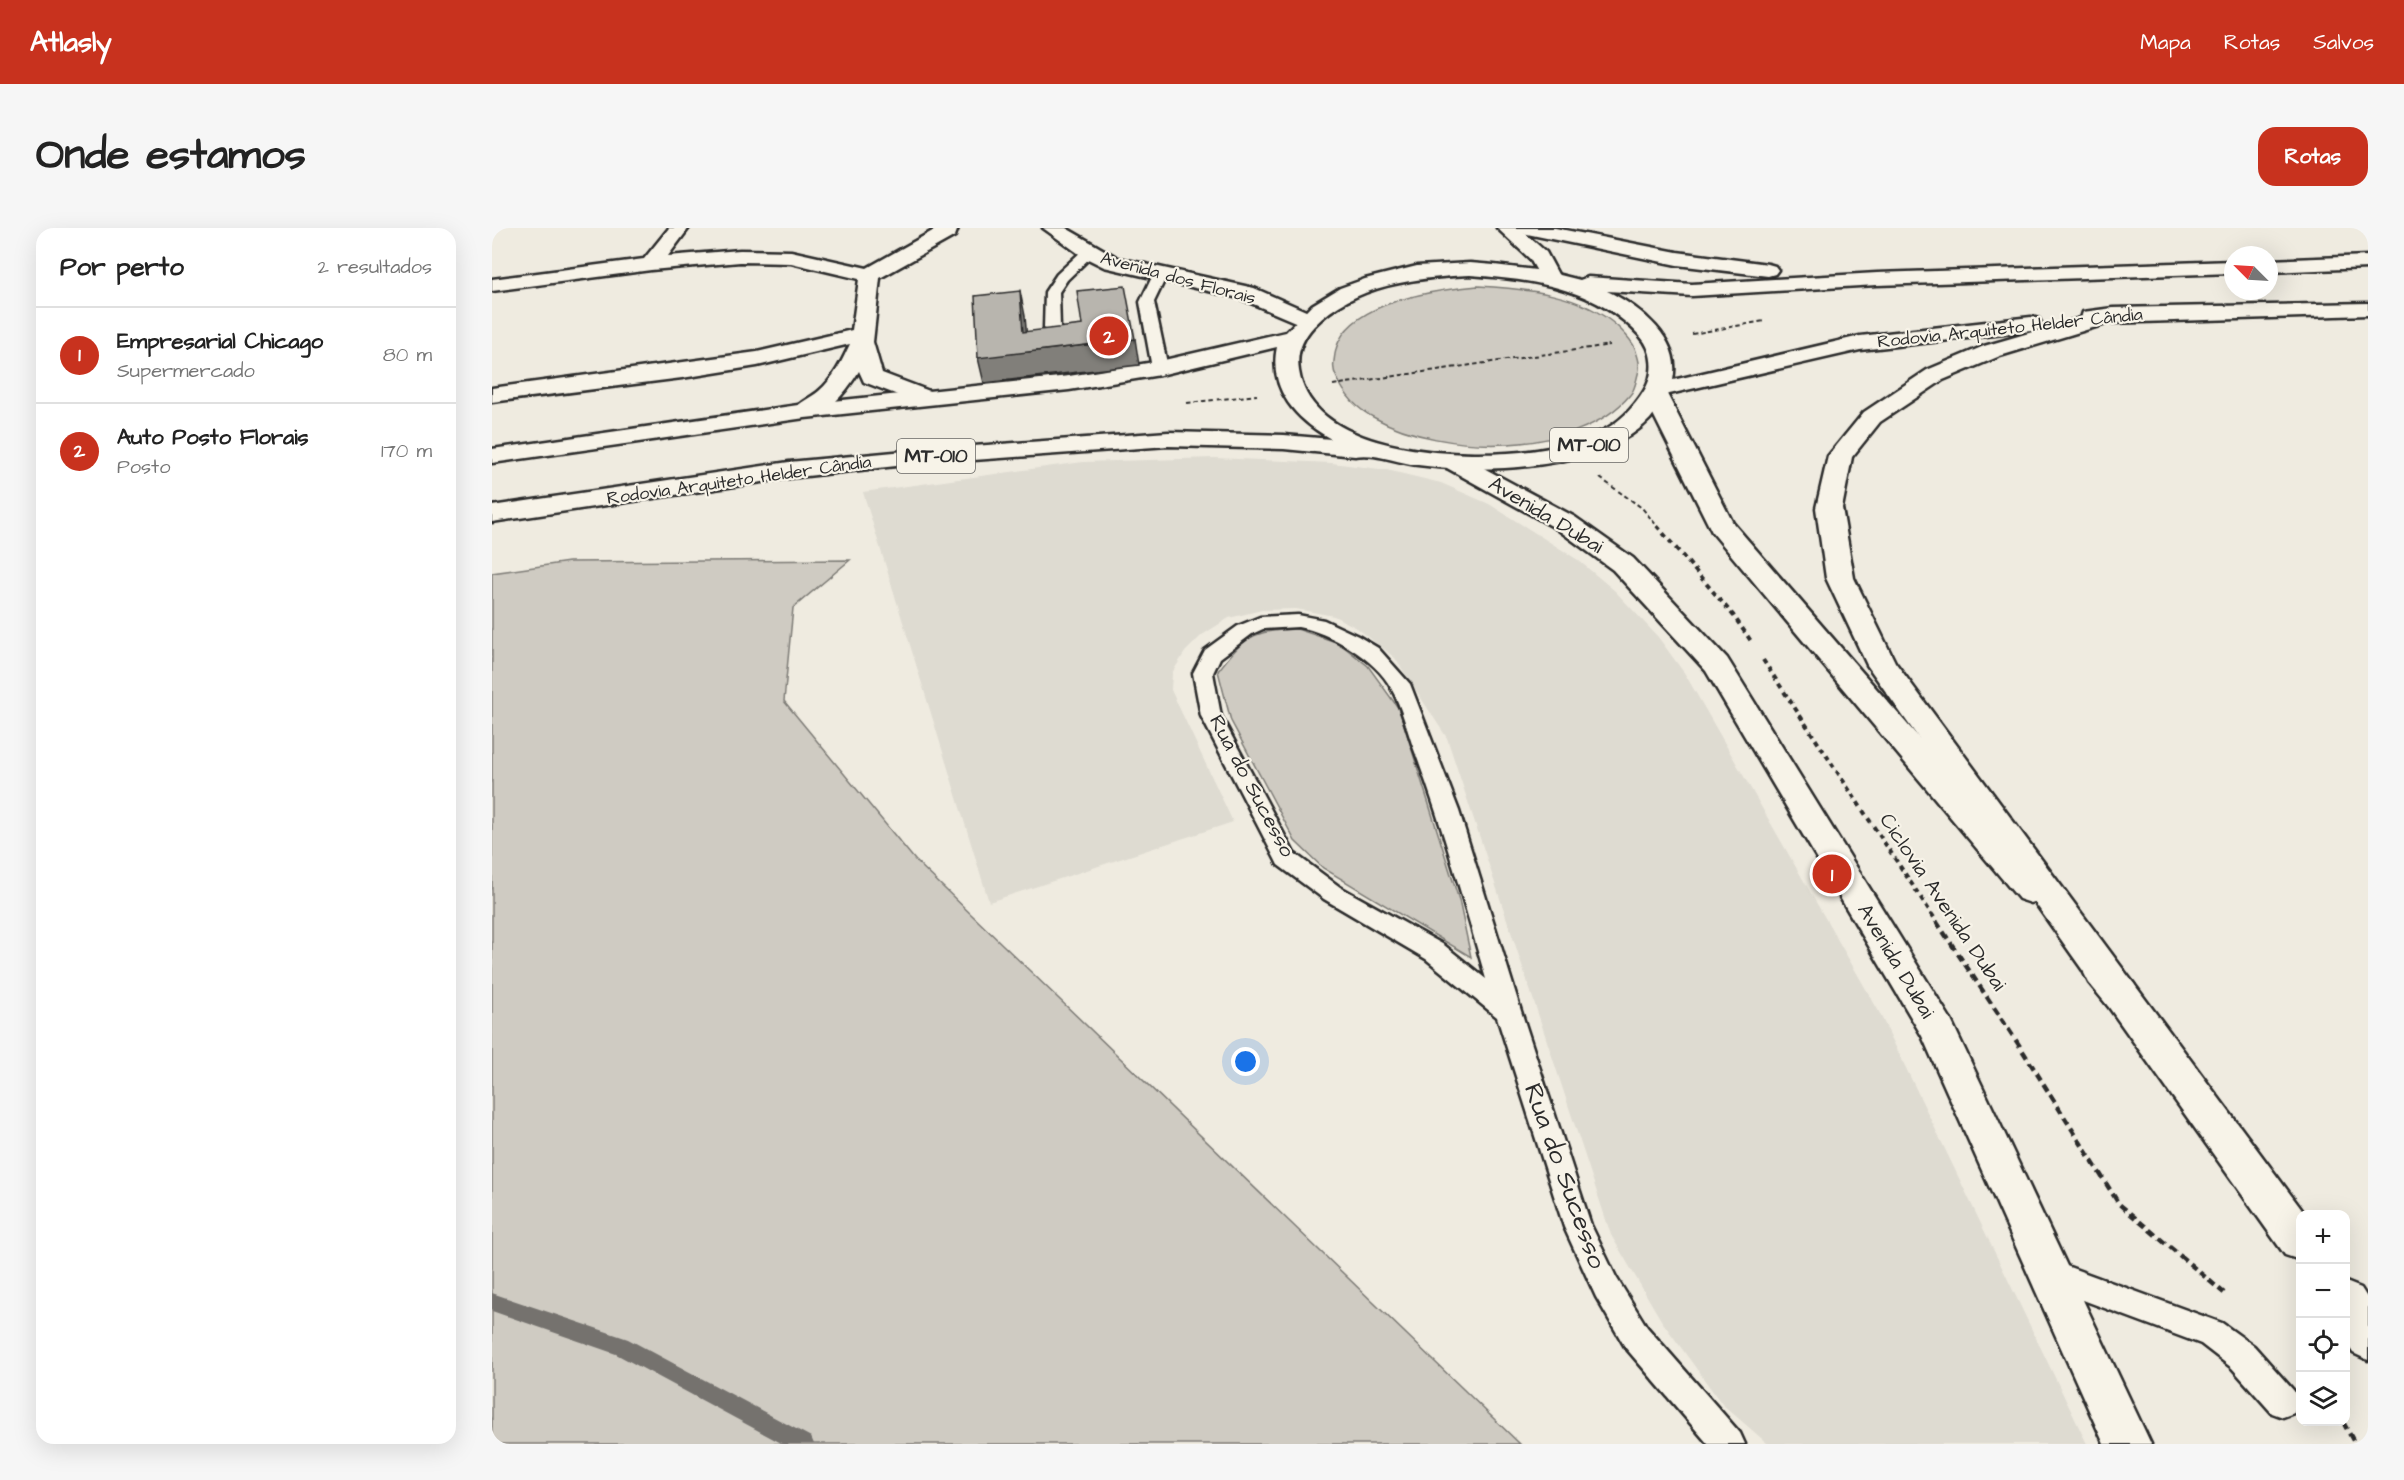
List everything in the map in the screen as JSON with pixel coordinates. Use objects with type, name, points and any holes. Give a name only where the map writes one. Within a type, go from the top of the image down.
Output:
[{"type":"main road","points":[[651,264],[678,228]]},
{"type":"main road","points":[[492,285],[651,264],[740,256],[791,257],[870,275],[948,232],[948,228]]},
{"type":"main road","name":"Avenida dos Florais","points":[[1053,228],[1089,252],[1111,263],[1246,293],[1300,329]]},
{"type":"main road","points":[[1507,228],[1539,256],[1558,280]]},
{"type":"main road","points":[[1527,228],[1709,263],[1762,270],[1877,279]]},
{"type":"main road","points":[[2278,266],[2368,262]]},
{"type":"main road","name":"MT-010","points":[[492,456],[805,411],[1069,383],[1160,368],[1300,329],[1334,301],[1361,287],[1412,273],[1470,268],[1558,280],[1692,290],[1877,279],[2224,267]]},
{"type":"main road","points":[[805,411],[836,390],[843,381],[862,338],[870,275]]},
{"type":"main road","name":"MT-010","points":[[1300,329],[1285,366],[1294,396],[1324,425],[1383,452],[1456,463],[1488,463],[1567,453],[1615,435],[1641,417],[1657,392],[1665,372],[1660,345],[1640,319],[1616,303],[1558,280]]},
{"type":"main road","name":"Rodovia Arquiteto Helder Cândia","points":[[1657,392],[1860,343],[2113,315],[2368,309]]},
{"type":"main road","points":[[2113,315],[1992,351],[1935,375],[1872,417],[1840,456],[1829,508],[1840,578],[1882,666],[1982,800],[2296,1234]]},
{"type":"main road","points":[[492,396],[746,361],[862,338]]},
{"type":"main road","points":[[862,338],[872,377],[924,397]]},
{"type":"main road","points":[[1657,392],[1721,526],[2121,995]]},
{"type":"main road","name":"Rodovia Arquiteto Helder Cândia","points":[[492,514],[789,470],[905,458],[1168,439],[1284,442],[1383,452]]},
{"type":"main road","name":"Avenida Dubai","points":[[1456,463],[1566,523],[1623,564],[1717,664],[1937,1029],[2128,1444]]},
{"type":"lane","points":[[1052,328],[1052,292],[1062,277],[1089,252]]},
{"type":"lane","points":[[1160,275],[1147,302],[1160,368]]},
{"type":"lane","name":"Rua do Sucesso","points":[[1508,1011],[1435,952],[1332,892],[1286,859],[1211,717],[1203,673],[1212,655],[1225,643],[1260,623],[1298,621],[1317,624],[1351,640],[1371,653],[1400,684],[1448,810],[1508,1011],[1578,1227],[1606,1287],[1636,1337],[1729,1444]]},
{"type":"lane","points":[[2050,1274],[2211,1333],[2243,1357],[2283,1402]]},
{"type":"path","points":[[1187,403],[1293,391],[1655,340],[1770,320]]},
{"type":"path","points":[[1567,453],[1642,508],[1733,615],[1753,644]]},
{"type":"path","name":"Ciclovia Avenida Dubai","points":[[1759,653],[2019,1045],[2119,1204],[2154,1236],[2227,1295]]},
{"type":"path","points":[[2345,1426],[2355,1444]]},
{"type":"shaded area","points":[[1478,286],[1552,295],[1587,307],[1603,316],[1625,334],[1635,348],[1639,367],[1632,393],[1607,416],[1577,430],[1544,440],[1508,444],[1471,444],[1436,439],[1403,430],[1368,414],[1351,400],[1339,383],[1334,365],[1335,354],[1342,336],[1355,322],[1394,302],[1439,291]]},
{"type":"shaded area","points":[[1214,458],[1332,463],[1387,470],[1441,483],[1489,504],[1578,560],[1615,591],[1658,637],[1685,674],[1878,1010],[2087,1444],[1768,1444],[1722,1404],[1661,1320],[1611,1235],[1447,738],[1395,658],[1357,628],[1334,616],[1296,609],[1262,610],[1229,618],[1202,635],[1185,652],[1172,673],[1171,690],[1233,822],[989,902],[863,492],[1083,462]]},
{"type":"shaded area","points":[[850,560],[793,608],[784,701],[915,860],[1520,1444],[492,1444],[492,573],[569,562]]},
{"type":"shaded area","points":[[1297,629],[1339,643],[1368,666],[1399,709],[1459,900],[1471,957],[1323,868],[1295,841],[1231,721],[1218,671],[1235,650],[1251,638],[1269,631]]},
{"type":"building","points":[[1125,286],[1135,339],[978,358],[975,296],[1020,291],[1023,332],[1082,325],[1077,291]]},
{"type":"waterway","points":[[492,1302],[621,1346],[804,1444]]},
{"type":"place","name":"Auto Posto Florais","points":[[1109,336]]},
{"type":"place","name":"Empresarial Chicago","points":[[1832,874]]}]
